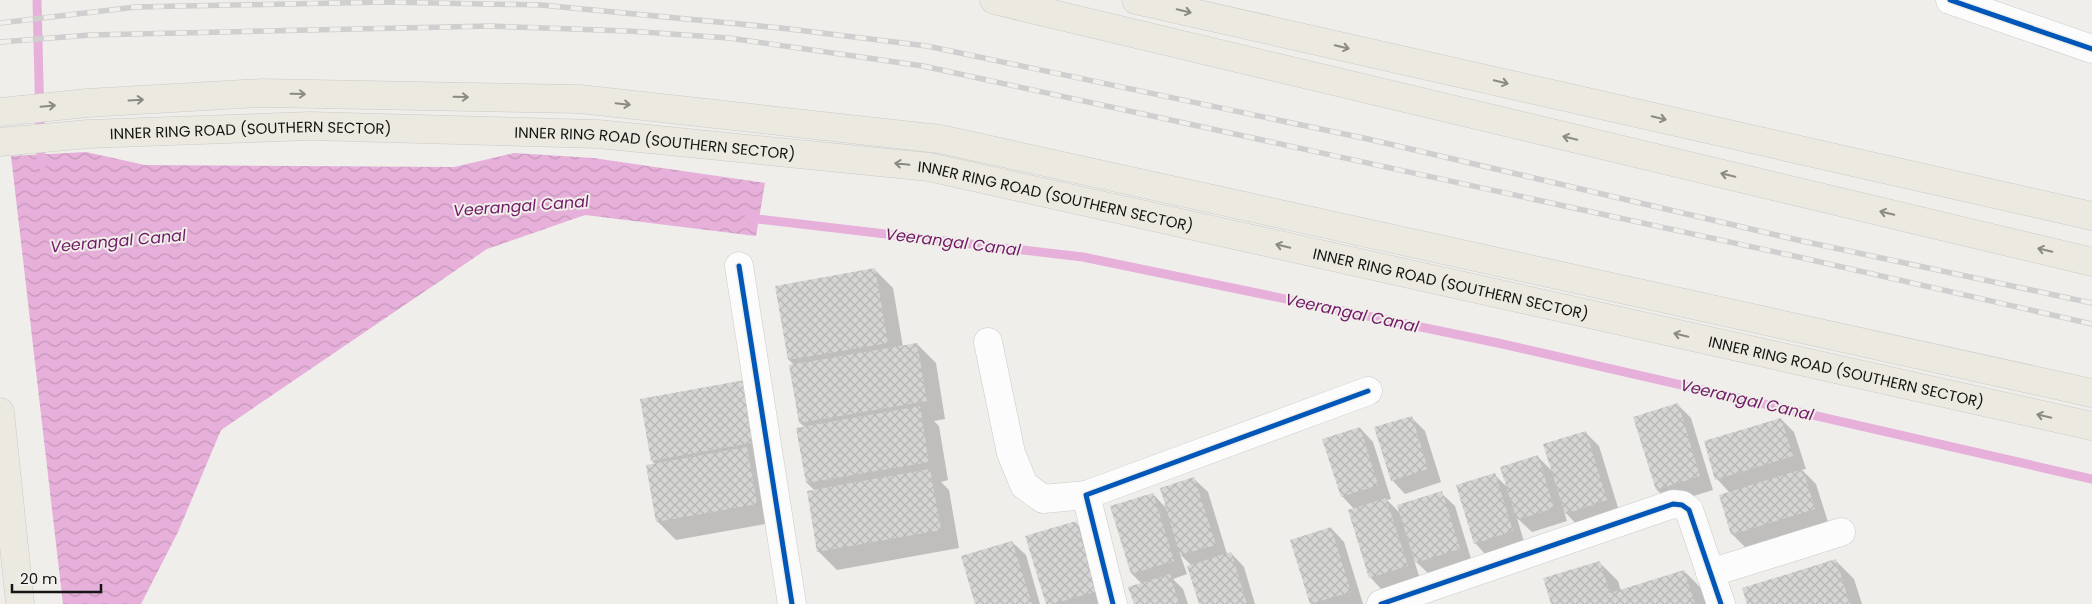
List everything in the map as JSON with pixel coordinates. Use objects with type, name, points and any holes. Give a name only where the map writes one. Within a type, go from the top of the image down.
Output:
[{"type":"main road","points":[[994,0],[2092,262]]},
{"type":"main road","points":[[1136,0],[2092,216]]},
{"type":"main road","name":"INNER RING ROAD (SOUTHERN SECTOR)","points":[[4,111],[87,103],[262,93],[545,98],[590,100],[940,139],[2092,393]]},
{"type":"main road","points":[[544,132],[545,98]]},
{"type":"main road","name":"INNER RING ROAD (SOUTHERN SECTOR)","points":[[8,141],[88,134],[310,126],[544,132],[598,134],[929,167],[2092,426]]},
{"type":"main road","points":[[0,412],[20,604]]},
{"type":"street","points":[[1954,1],[2092,49]]},
{"type":"street","points":[[739,266],[792,604]]},
{"type":"street","points":[[988,342],[1012,452],[1024,485],[1043,499],[1086,495],[1368,390]]},
{"type":"street","points":[[1086,495],[1113,604]]},
{"type":"street","points":[[1381,604],[1673,504],[1682,505],[1689,510],[1721,604]]},
{"type":"street","points":[[1710,573],[1841,532]]},
{"type":"water","points":[[86,152],[145,165],[454,167],[514,153],[593,158],[765,183],[756,236],[585,215],[487,249],[221,430],[178,532],[141,604],[63,604],[11,156]]},
{"type":"building","points":[[875,268],[888,343],[788,360],[775,286]]},
{"type":"building","points":[[917,343],[927,401],[799,423],[789,365]]},
{"type":"building","points":[[750,379],[761,441],[651,461],[640,399]]},
{"type":"building","points":[[1678,403],[1700,476],[1656,490],[1633,417]]},
{"type":"building","points":[[920,406],[929,462],[806,483],[796,428]]},
{"type":"building","points":[[1412,416],[1428,469],[1391,481],[1374,427]]},
{"type":"building","points":[[1781,418],[1793,456],[1715,480],[1704,441]]},
{"type":"building","points":[[1360,427],[1378,485],[1341,497],[1322,439]]},
{"type":"building","points":[[1586,431],[1607,500],[1565,514],[1543,444]]},
{"type":"building","points":[[747,447],[757,504],[656,522],[646,465]]},
{"type":"building","points":[[1538,455],[1554,508],[1517,520],[1500,467]]},
{"type":"building","points":[[930,469],[941,530],[817,552],[807,491]]},
{"type":"building","points":[[1803,469],[1815,509],[1731,535],[1719,495]]},
{"type":"building","points":[[1495,473],[1513,531],[1474,544],[1456,485]]},
{"type":"building","points":[[1194,477],[1216,545],[1180,555],[1160,488]]},
{"type":"building","points":[[1442,491],[1460,549],[1415,563],[1397,505]]},
{"type":"building","points":[[1153,493],[1174,561],[1131,574],[1110,506]]},
{"type":"building","points":[[1386,498],[1408,566],[1369,578],[1348,510]]},
{"type":"building","points":[[1076,521],[1097,591],[1053,604],[1046,604],[1025,536]]},
{"type":"building","points":[[1331,527],[1351,592],[1310,604],[1290,540]]},
{"type":"building","points":[[1012,541],[1032,604],[975,604],[961,556]]},
{"type":"building","points":[[1231,552],[1247,604],[1199,604],[1187,566]]},
{"type":"building","points":[[1836,559],[1850,604],[1747,604],[1742,588]]},
{"type":"building","points":[[1600,561],[1610,593],[1684,570],[1695,604],[1551,604],[1543,578]]},
{"type":"building","points":[[1170,574],[1179,604],[1134,604],[1128,587]]},
{"type":"waterway","name":"Veerangal Canal","points":[[37,0],[41,165]]},
{"type":"waterway","name":"Veerangal Canal","points":[[749,218],[1083,257],[1498,343],[2092,479]]},
{"type":"railway","points":[[0,23],[136,7],[385,2],[541,5],[781,28],[927,46],[1368,139],[1802,241],[2092,303]]},
{"type":"railway","points":[[0,42],[90,35],[490,26],[628,31],[729,38],[923,66],[1794,256],[2092,324]]},
{"type":"cycle path","points":[[1950,0],[2092,49]]},
{"type":"cycle path","points":[[739,266],[792,604]]},
{"type":"cycle path","points":[[1113,604],[1086,495],[1368,391]]},
{"type":"cycle path","points":[[1381,604],[1673,504],[1682,505],[1689,510],[1721,604]]}]
